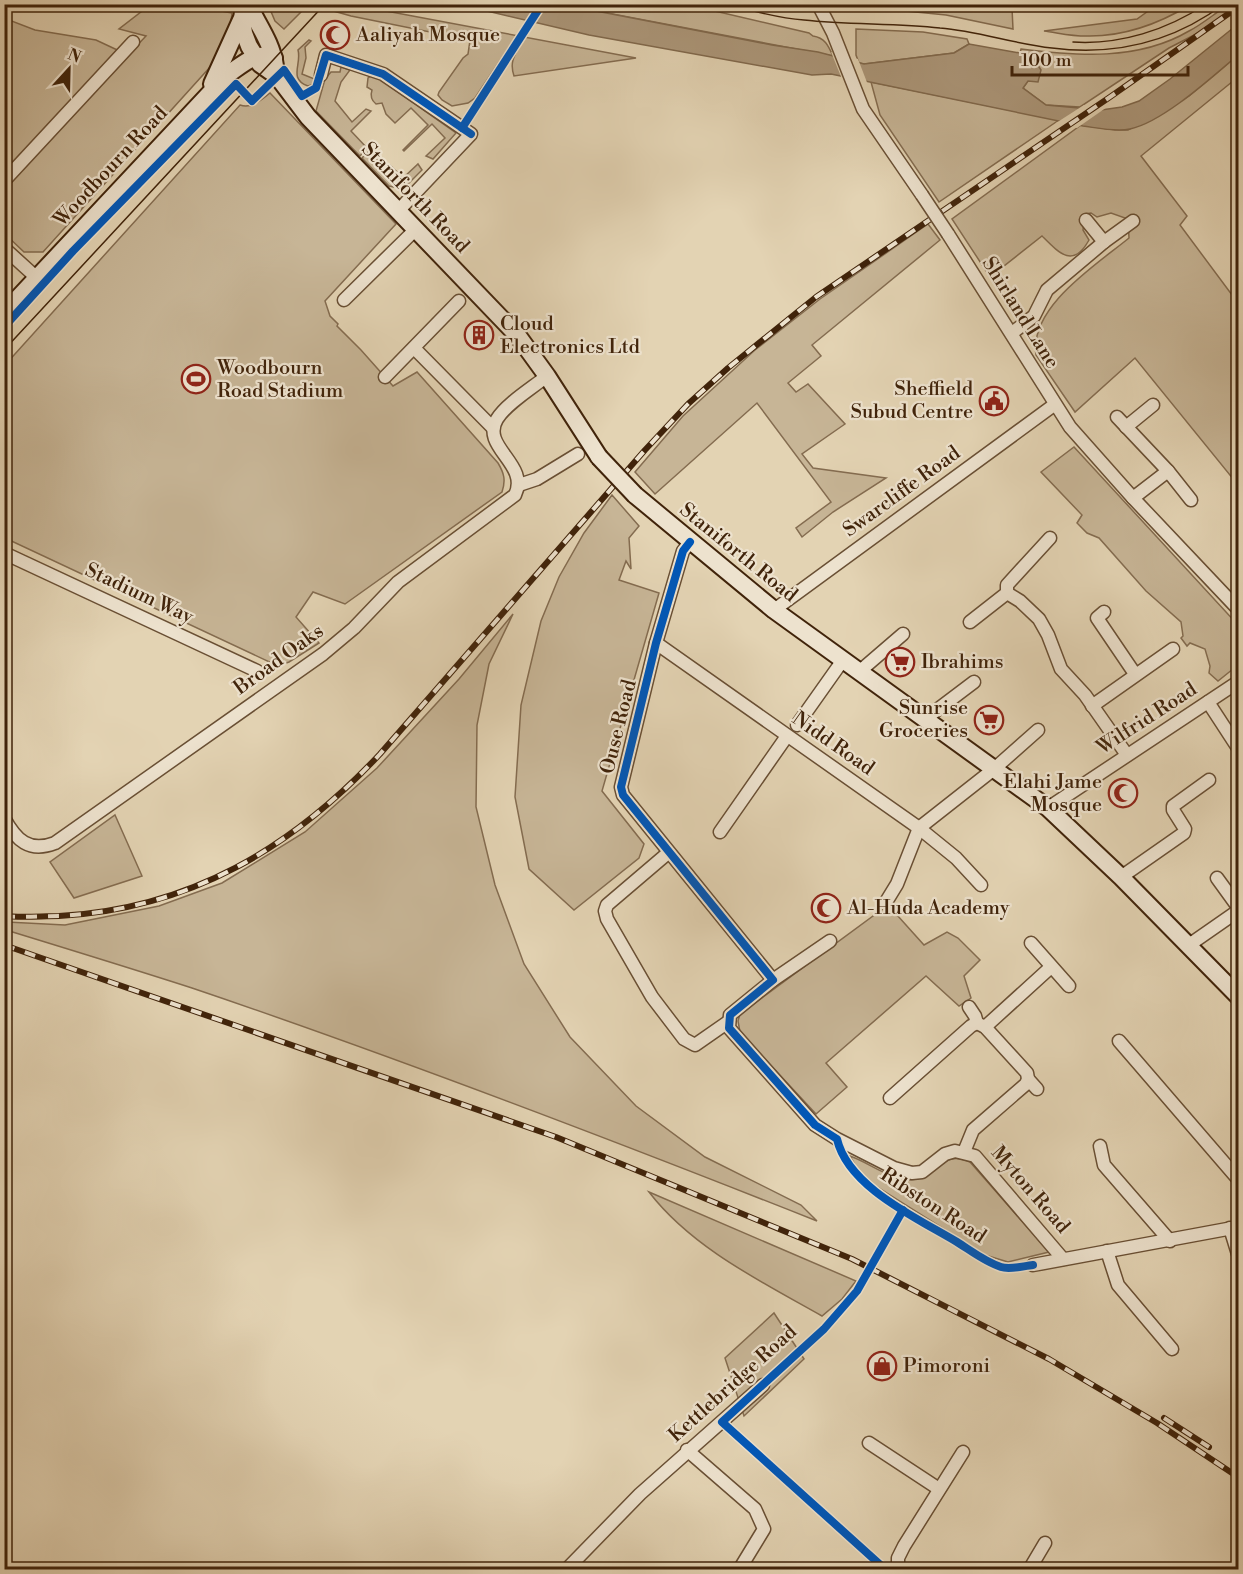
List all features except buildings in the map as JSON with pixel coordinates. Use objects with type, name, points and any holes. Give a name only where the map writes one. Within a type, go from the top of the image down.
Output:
[{"type":"main road","name":"Staniforth Road","points":[[246,10],[244,33],[254,57],[264,69],[276,76],[308,117],[518,336],[547,376],[599,457],[634,495],[774,610],[1048,808],[1121,877],[1239,996]]},
{"type":"main road","points":[[207,96],[246,10],[264,31],[274,58],[276,76]]},
{"type":"main road","points":[[254,57],[262,55],[274,58]]},
{"type":"main road","name":"Woodbourn Road","points":[[4,313],[227,75],[254,57]]},
{"type":"street","name":"Shirland Lane","points":[[818,4],[828,22],[863,109],[1012,333],[1054,405],[1070,427],[1133,498],[1239,609]]},
{"type":"street","points":[[4,181],[133,42]]},
{"type":"street","points":[[321,75],[326,55],[377,71],[471,134],[398,211]]},
{"type":"street","points":[[1086,220],[1104,242]]},
{"type":"street","points":[[1012,333],[1034,316],[1047,290],[1133,221]]},
{"type":"street","points":[[344,300],[416,229]]},
{"type":"street","points":[[4,248],[37,278]]},
{"type":"street","points":[[385,377],[459,301]]},
{"type":"street","points":[[414,348],[493,428],[495,440],[518,476],[519,485]]},
{"type":"street","points":[[493,428],[501,413],[547,376]]},
{"type":"street","name":"Swarcliffe Road","points":[[774,610],[1054,405]]},
{"type":"street","points":[[1126,427],[1153,405]]},
{"type":"street","points":[[1117,417],[1168,471],[1191,500]]},
{"type":"street","name":"Broad Oaks","points":[[4,818],[17,838],[24,844],[45,847],[76,830],[323,654],[354,628],[398,582],[507,503],[515,495],[519,485],[537,479],[578,454]]},
{"type":"street","points":[[1133,498],[1168,471]]},
{"type":"street","points":[[1007,593],[1007,585],[1050,538]]},
{"type":"street","name":"Ouse Road","points":[[690,542],[683,551],[656,643],[621,787],[623,795],[773,980]]},
{"type":"street","name":"Stadium Way","points":[[4,553],[257,671]]},
{"type":"street","points":[[970,622],[976,609],[1007,593]]},
{"type":"street","points":[[1007,593],[1020,601],[1039,619],[1061,669],[1085,695],[1127,755]]},
{"type":"street","points":[[1104,612],[1096,618],[1135,674]]},
{"type":"street","points":[[860,671],[903,634]]},
{"type":"street","name":"Nidd Road","points":[[656,643],[919,828],[956,858],[981,885]]},
{"type":"street","points":[[1092,706],[1173,649]]},
{"type":"street","points":[[796,725],[843,660]]},
{"type":"street","points":[[925,719],[974,682]]},
{"type":"street","name":"Wilfrid Road","points":[[1048,808],[1239,682]]},
{"type":"street","points":[[1208,702],[1239,748]]},
{"type":"street","points":[[886,902],[897,884],[919,828],[1038,730]]},
{"type":"street","points":[[720,832],[787,736]]},
{"type":"street","points":[[1121,877],[1184,834],[1185,829],[1173,810],[1173,806],[1209,780]]},
{"type":"street","points":[[668,852],[607,905],[605,912],[652,997],[684,1039],[695,1045],[728,1022]]},
{"type":"street","points":[[1188,945],[1236,913],[1238,907],[1236,898],[1217,878]]},
{"type":"street","points":[[830,941],[773,980],[730,1016],[728,1022],[729,1028],[815,1125],[894,1168],[912,1173],[922,1172],[945,1154],[955,1151],[964,1152],[973,1130],[1026,1084],[1028,1079]]},
{"type":"street","points":[[1031,943],[1069,986]]},
{"type":"street","points":[[890,1098],[971,1026],[981,1025],[1051,967]]},
{"type":"street","points":[[969,1007],[981,1025],[1027,1073],[1028,1079],[1037,1089]]},
{"type":"street","points":[[1119,1041],[1239,1179]]},
{"type":"street","points":[[1100,1146],[1104,1165],[1170,1241]]},
{"type":"street","name":"Myton Road","points":[[964,1152],[975,1156],[1063,1259]]},
{"type":"street","points":[[1033,1265],[1234,1228],[1239,1254]]},
{"type":"street","points":[[1107,1251],[1118,1285],[1172,1349]]},
{"type":"street","name":"Kettlebridge Road","points":[[567,1569],[639,1494],[763,1385]]},
{"type":"street","points":[[869,1443],[939,1489]]},
{"type":"street","points":[[687,1450],[755,1509],[764,1529],[739,1569]]},
{"type":"street","points":[[898,1569],[898,1558],[903,1546],[963,1452]]},
{"type":"street","points":[[1029,1569],[1046,1543]]},
{"type":"shaded area","points":[[334,4],[354,5],[636,58],[514,76],[513,61],[519,47],[511,44],[475,98],[468,103],[452,106],[438,95],[468,54],[470,40],[351,16],[330,10]]},
{"type":"shaded area","points":[[952,4],[1012,8],[1013,29],[946,15],[856,5]]},
{"type":"shaded area","points":[[1158,4],[1190,5],[1155,23],[1117,34],[1084,36],[1044,31],[1137,19]]},
{"type":"shaded area","points":[[150,5],[189,5],[232,13],[229,37],[211,66],[43,252],[24,252],[5,234],[4,18],[35,30],[96,40],[128,55],[146,36],[119,29]]},
{"type":"shaded area","points":[[264,5],[308,5],[284,29],[275,21],[269,7],[265,8]]},
{"type":"shaded area","points":[[449,5],[565,5],[818,52],[864,64],[954,53],[969,44],[1020,53],[1034,59],[1041,70],[1038,82],[1028,81],[1023,88],[1046,105],[1101,110],[1122,107],[1139,101],[1238,24],[1238,55],[1187,98],[1157,118],[1130,129],[1112,130],[831,74],[812,75],[589,35],[487,11]]},
{"type":"shaded area","points":[[565,5],[689,5],[809,33],[823,40],[833,56]]},
{"type":"shaded area","points":[[1228,5],[1238,5],[1200,32],[1169,48],[1080,107],[1046,105],[1023,88],[1028,81],[1034,59],[1020,53],[1021,49],[1085,54],[1128,52],[1169,41],[1199,25]]},
{"type":"shaded area","points":[[856,29],[923,32],[967,39],[969,44],[954,53],[864,64],[859,63],[856,55]]},
{"type":"shaded area","points":[[309,40],[311,41],[305,47],[306,58],[302,74],[317,80],[308,86],[299,79],[297,71],[298,50]]},
{"type":"shaded area","points":[[1238,55],[1238,77],[1141,156],[1187,216],[1180,225],[1238,303],[1238,485],[1135,358],[1075,412],[1036,355],[1037,337],[1043,320],[1054,304],[1083,274],[1129,238],[1128,219],[1111,213],[1097,217],[1091,213],[1085,214],[1083,230],[1089,240],[1077,254],[1072,256],[1060,252],[1042,236],[990,277],[952,219],[1081,125],[1128,130],[1189,96]]},
{"type":"shaded area","points":[[341,67],[350,70],[341,82],[335,101],[352,122],[366,109],[371,111],[351,131],[367,148],[360,156],[316,111],[325,79],[331,72],[340,72]]},
{"type":"shaded area","points":[[371,76],[378,78],[456,133],[433,159],[426,156],[445,138],[432,124],[404,151],[428,125],[411,108],[395,123],[386,114],[382,103],[376,104],[372,99],[372,90],[367,87],[368,78]]},
{"type":"shaded area","points":[[871,82],[1059,120],[939,202],[880,115]]},
{"type":"shaded area","name":"Woodbourn Road Stadium","points":[[270,93],[396,224],[325,301],[330,316],[393,386],[417,372],[498,463],[504,480],[502,492],[345,604],[313,592],[296,617],[319,643],[289,662],[278,666],[5,538],[5,365],[240,105],[252,105]]},
{"type":"shaded area","points":[[369,151],[386,169],[390,165],[403,178],[418,164],[422,170],[403,189],[389,186],[362,158]]},
{"type":"shaded area","points":[[928,224],[940,240],[812,345],[821,356],[788,383],[796,392],[808,384],[845,424],[802,454],[813,468],[886,478],[833,512],[802,537],[796,528],[831,502],[757,403],[655,494],[635,472],[683,416],[755,350],[820,299]]},
{"type":"shaded area","points":[[1074,447],[1238,625],[1238,665],[1218,681],[1209,673],[1210,666],[1205,649],[1190,643],[1187,646],[1181,638],[1183,636],[1181,622],[1146,591],[1099,538],[1087,533],[1077,523],[1082,515],[1041,472]]},
{"type":"shaded area","points":[[612,495],[639,526],[629,538],[631,569],[626,561],[619,580],[659,593],[602,791],[644,844],[639,858],[574,910],[529,869],[515,797],[521,705],[541,621],[559,577],[584,533]]},
{"type":"shaded area","points":[[513,614],[489,664],[477,725],[476,807],[495,885],[524,964],[570,1037],[636,1106],[705,1157],[801,1205],[817,1221],[584,1130],[349,1043],[192,988],[6,930],[7,922],[65,925],[159,906],[222,883],[305,832],[377,768],[459,679]]},
{"type":"shaded area","points":[[115,815],[142,876],[74,898],[50,862]]},
{"type":"shaded area","points":[[888,905],[924,945],[947,932],[958,938],[980,960],[964,976],[971,998],[959,1006],[926,976],[826,1063],[847,1087],[816,1114],[740,1032],[738,1021],[740,1014]]},
{"type":"shaded area","points":[[850,1156],[884,1173],[911,1180],[927,1175],[955,1158],[970,1162],[1049,1252],[1008,1262],[985,1255],[877,1187],[858,1170]]},
{"type":"shaded area","points":[[649,1192],[856,1281],[842,1299],[822,1316],[752,1277],[707,1247],[666,1212]]},
{"type":"shaded area","points":[[774,1313],[804,1359],[744,1416],[725,1358]]},
{"type":"pier","points":[[831,52],[858,59],[868,85],[842,79]]},
{"type":"pier","points":[[1084,105],[1101,107],[1110,105],[1077,128],[1056,123]]},
{"type":"tram line","points":[[4,350],[325,4]]},
{"type":"tram line","points":[[728,4],[794,19],[923,26],[1038,46],[1075,50],[1121,48],[1164,37],[1205,17],[1224,4]]},
{"type":"tram line","points":[[1073,42],[1108,41],[1142,34],[1175,21],[1206,4]]},
{"type":"railway","points":[[4,916],[59,916],[107,911],[152,901],[236,868],[274,845],[311,818],[346,788],[380,754],[645,450],[688,404],[728,368],[816,297],[1238,7]]},
{"type":"railway","points":[[4,945],[556,1137],[852,1259],[1049,1359],[1157,1423],[1238,1477]]},
{"type":"railway","points":[[1164,1418],[1209,1447]]},
{"type":"cycle path","points":[[462,128],[542,4]]},
{"type":"cycle path","points":[[4,327],[73,251],[236,84],[252,101],[284,70],[302,96],[316,88],[326,55],[383,74],[471,134]]},
{"type":"cycle path","name":"Ribston Road","points":[[690,542],[683,551],[656,643],[621,787],[623,795],[773,980],[730,1015],[729,1028],[815,1125],[837,1139],[844,1156],[855,1172],[886,1200],[989,1262],[1008,1268],[1033,1265]]},
{"type":"cycle path","name":"Ribston Road","points":[[886,1570],[722,1422],[824,1329],[857,1291],[903,1210]]},
{"type":"place","name":"Aaliyah Mosque","points":[[335,35]]},
{"type":"place","name":"Cloud Electronics Ltd","points":[[479,335]]},
{"type":"place","name":"Woodbourn Road Stadium","points":[[196,379]]},
{"type":"place","name":"Sheffield Subud Centre","points":[[994,401]]},
{"type":"place","name":"Ibrahims","points":[[900,662]]},
{"type":"place","name":"Sunrise Groceries","points":[[989,720]]},
{"type":"place","name":"Elahi Jame Mosque","points":[[1123,793]]},
{"type":"place","name":"Al-Huda Academy","points":[[826,908]]},
{"type":"place","name":"Pimoroni","points":[[882,1366]]}]
